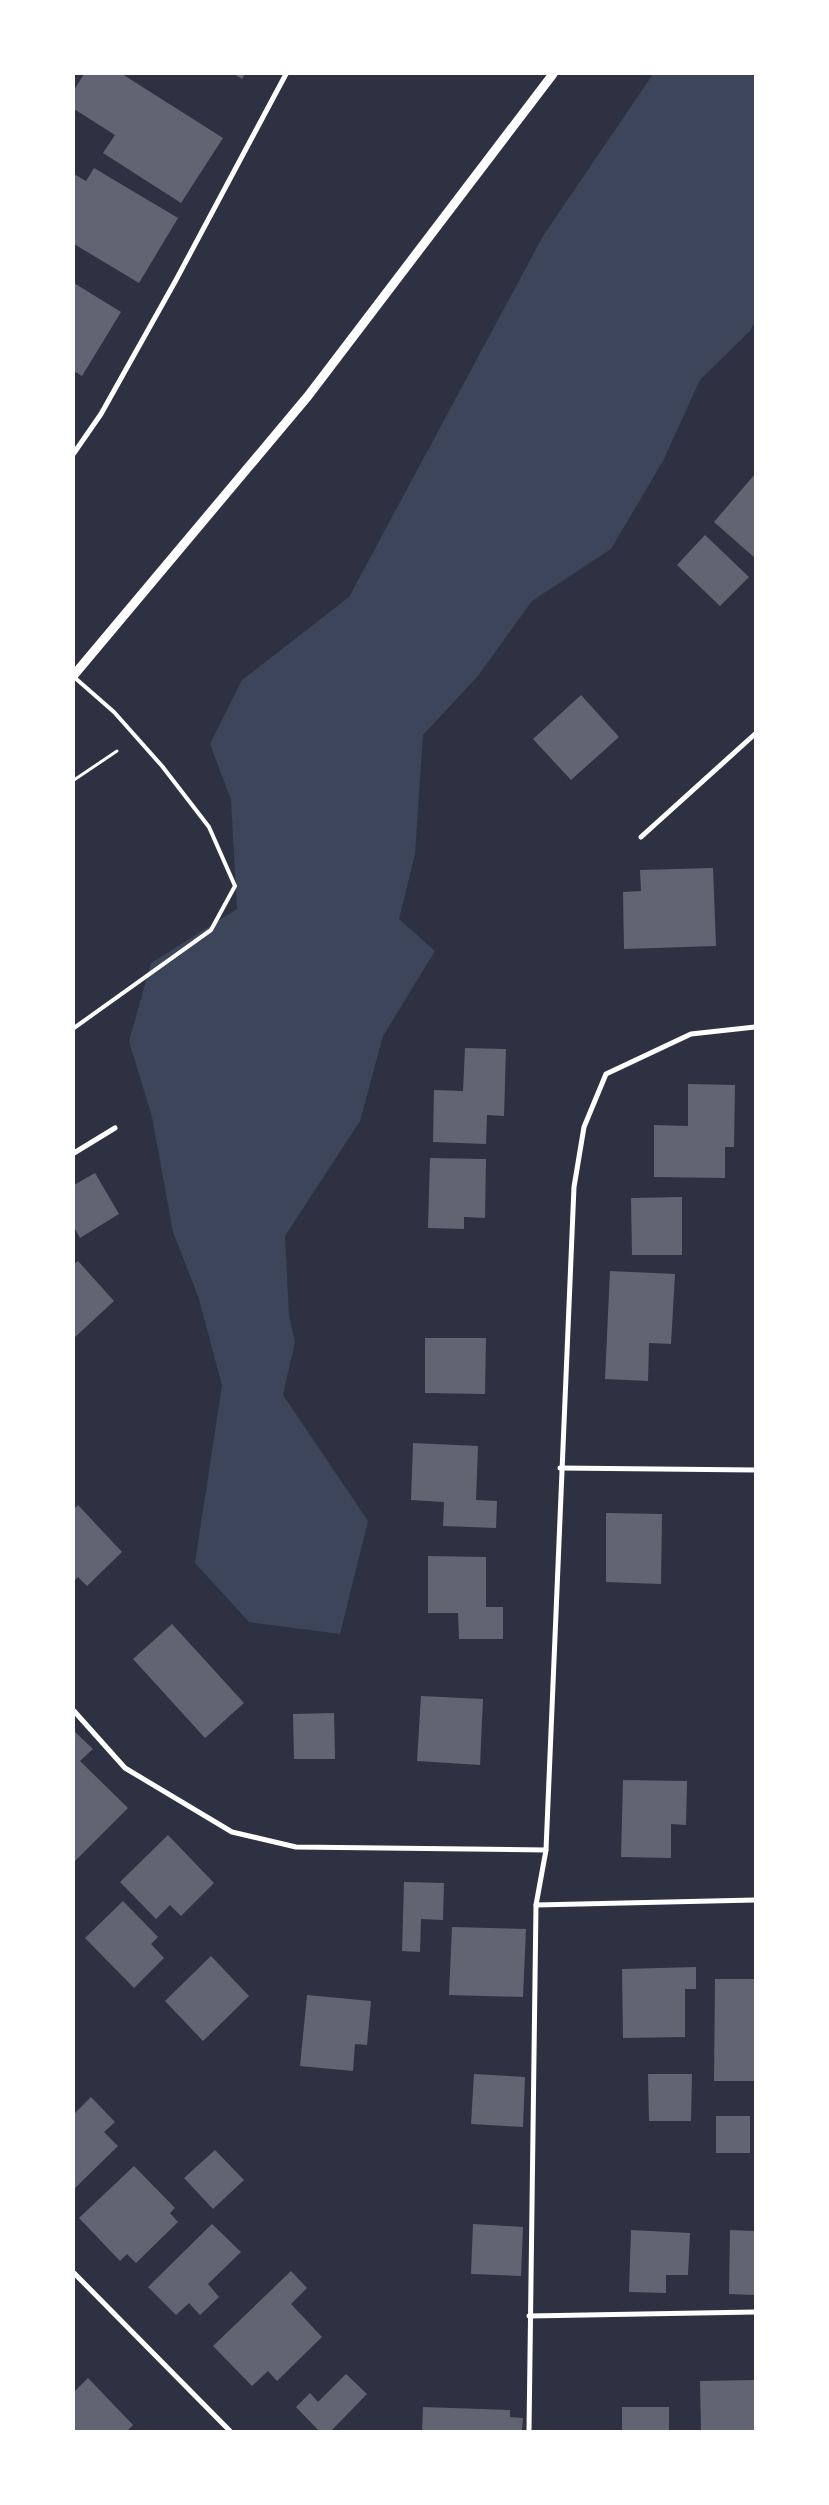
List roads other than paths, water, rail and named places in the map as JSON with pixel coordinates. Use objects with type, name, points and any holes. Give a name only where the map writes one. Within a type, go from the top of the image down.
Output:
[{"type":"street","points":[[74,453],[101,414],[167,297],[286,74]]},
{"type":"street","points":[[74,676],[308,396],[553,74]]},
{"type":"street","points":[[641,836],[755,734]]},
{"type":"street","points":[[529,2431],[529,2316],[536,1905],[546,1850],[560,1468],[574,1187],[584,1127],[606,1074],[692,1034],[755,1027]]},
{"type":"street","points":[[74,1153],[116,1128]]},
{"type":"street","points":[[560,1468],[755,1470]]},
{"type":"street","points":[[74,1711],[125,1768],[232,1832],[296,1847],[546,1850]]},
{"type":"street","points":[[536,1905],[755,1900]]},
{"type":"street","points":[[74,2273],[230,2431]]},
{"type":"street","points":[[529,2316],[755,2312]]},
{"type":"lane","points":[[74,676],[114,712],[162,766],[209,827],[235,886],[211,930],[74,1028]]}]
